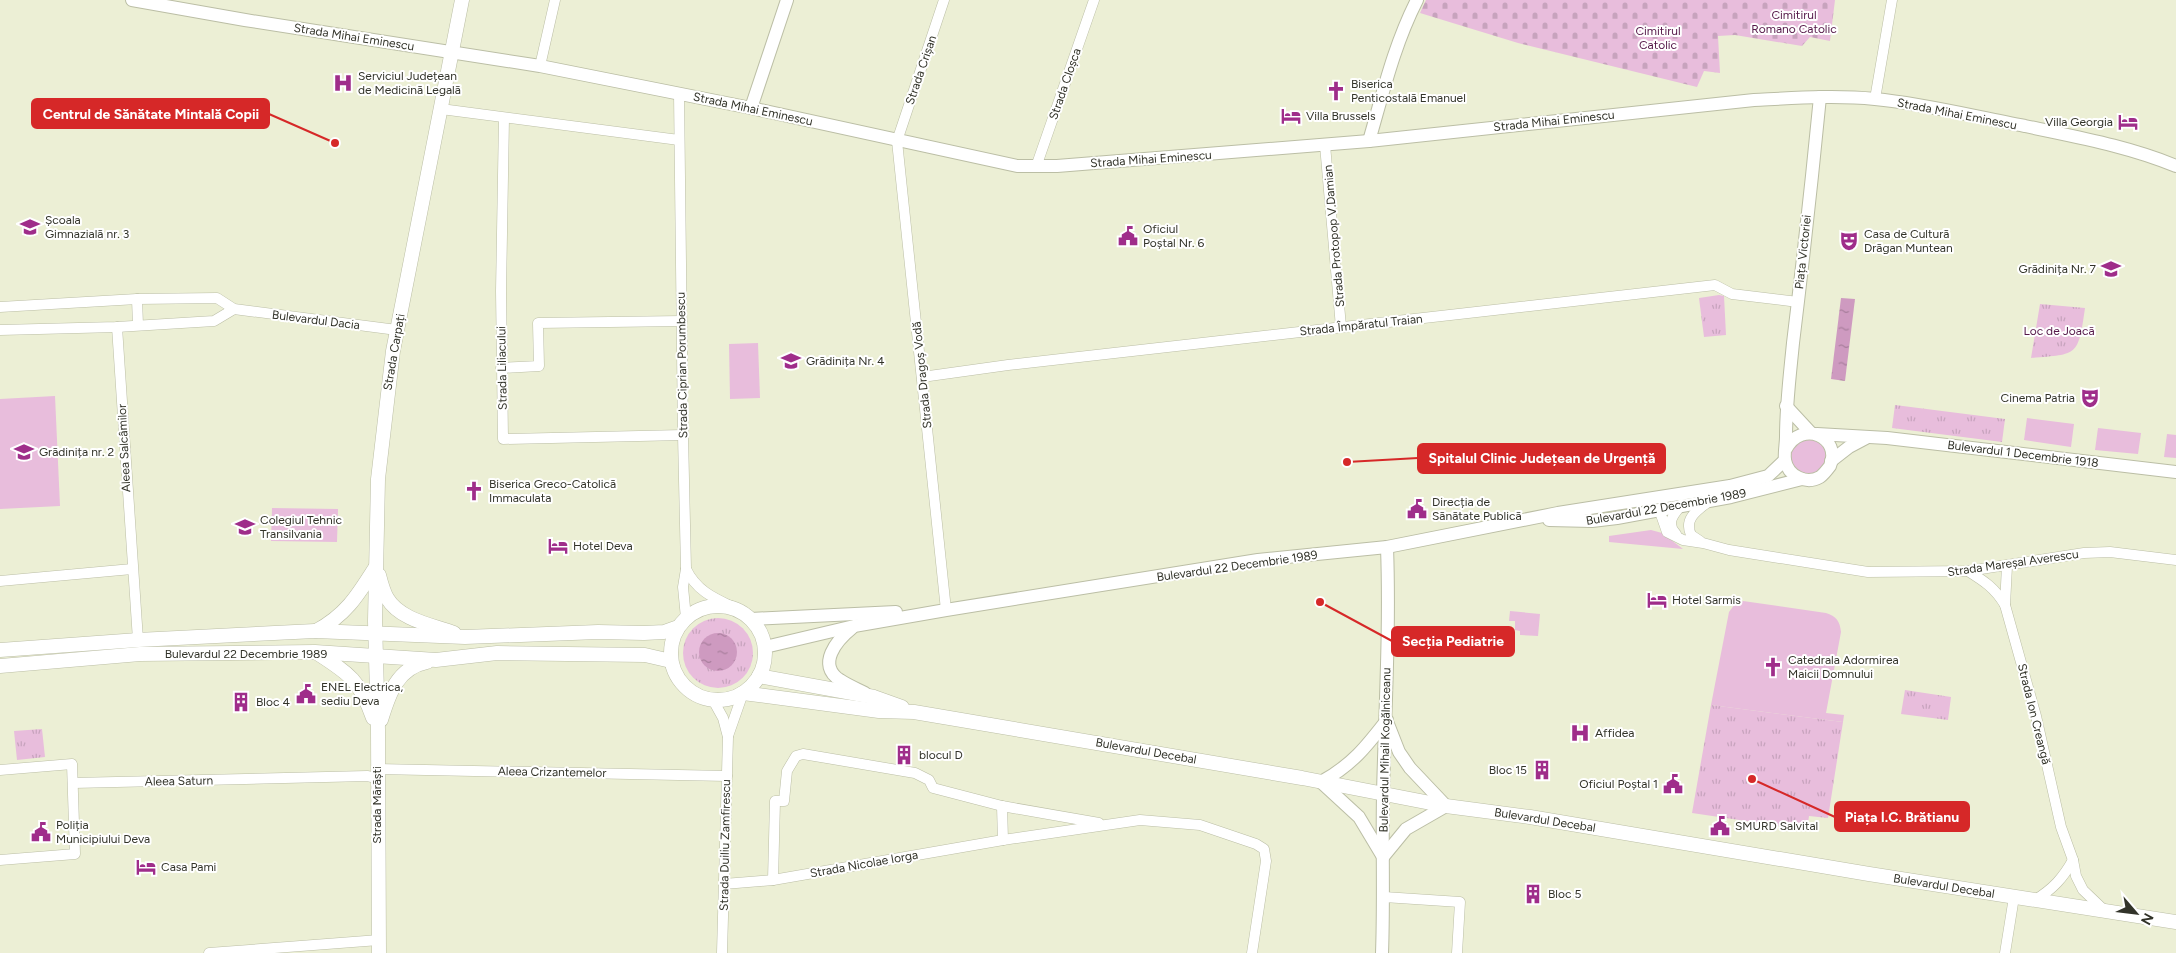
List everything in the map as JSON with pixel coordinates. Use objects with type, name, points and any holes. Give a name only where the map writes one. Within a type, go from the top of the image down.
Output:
[{"type":"main road","name":"Strada Carpați","points":[[375,656],[378,479],[384,417],[397,330],[462,0]]},
{"type":"main road","points":[[315,631],[331,623],[346,610],[376,567]]},
{"type":"main road","points":[[376,567],[388,599],[397,609],[408,617],[465,637]]},
{"type":"main road","points":[[710,606],[737,609],[751,619],[758,627],[765,647],[764,662],[759,676],[743,693],[724,700],[713,700],[695,694],[688,689],[677,677],[671,661],[671,648],[682,623],[693,613],[710,606]]},
{"type":"main road","name":"Bulevardul 22 Decembrie 1989","points":[[0,650],[138,640],[315,631],[465,637],[598,632],[644,633],[664,632],[682,623]]},
{"type":"main road","points":[[315,652],[345,671],[356,682],[365,694],[378,730]]},
{"type":"main road","name":"Bulevardul 22 Decembrie 1989","points":[[0,666],[140,654],[315,652],[436,660],[497,653],[645,655],[671,661]]},
{"type":"main road","name":"Strada Mărăști","points":[[375,656],[378,730],[379,946]]},
{"type":"main road","points":[[378,730],[388,696],[398,679],[413,667],[436,660]]},
{"type":"main road","name":"Bulevardul Decebal","points":[[759,676],[874,698],[914,712]]},
{"type":"main road","name":"Bulevardul Decebal","points":[[743,693],[879,711],[914,712],[1321,782],[1446,806],[1530,816],[2014,897],[2176,922]]},
{"type":"street","name":"Strada Mihai Eminescu","points":[[132,0],[245,20],[540,66],[750,108],[1001,164],[1036,167],[1326,145],[1725,103],[1820,97],[1875,99],[1923,106],[2085,138],[2140,153],[2176,166]]},
{"type":"street","points":[[540,66],[555,0]]},
{"type":"street","points":[[750,108],[787,0]]},
{"type":"street","name":"Strada Crișan","points":[[897,141],[944,0]]},
{"type":"street","name":"Strada Cloșca","points":[[1036,167],[1094,0]]},
{"type":"street","points":[[1369,141],[1396,50],[1417,0]]},
{"type":"street","points":[[1875,99],[1892,0]]},
{"type":"street","name":"Strada Ciprian Porumbescu","points":[[679,93],[686,570],[683,587],[682,623]]},
{"type":"street","name":"Piața Victoriei","points":[[1785,454],[1786,406],[1820,97]]},
{"type":"street","points":[[441,109],[679,140]]},
{"type":"street","name":"Strada Liliacului","points":[[504,118],[500,291],[503,439],[683,435]]},
{"type":"street","name":"Strada Dragoș Vodă","points":[[897,141],[946,610]]},
{"type":"street","name":"Strada Protopop V.Damian","points":[[1326,145],[1342,327]]},
{"type":"street","name":"Strada Împăratul Traian","points":[[922,376],[1715,285],[1732,294],[1798,302]]},
{"type":"street","name":"Bulevardul Dacia","points":[[0,307],[137,299],[217,298],[234,310],[397,330]]},
{"type":"street","points":[[137,299],[138,325]]},
{"type":"street","points":[[0,330],[117,327],[214,321],[234,310]]},
{"type":"street","points":[[501,368],[539,366],[538,323],[682,321]]},
{"type":"street","name":"Aleea Salcâmilor","points":[[117,327],[138,640]]},
{"type":"street","points":[[1786,406],[1814,434],[1829,445],[1831,461]]},
{"type":"street","points":[[1814,434],[1799,435],[1793,438],[1785,454],[1788,468],[1794,476],[1802,479],[1817,478],[1824,474],[1831,461],[1849,447],[1869,436]]},
{"type":"street","name":"Bulevardul 1 Decembrie 1918","points":[[1814,434],[1869,436],[2176,472]]},
{"type":"street","name":"Bulevardul 22 Decembrie 1989","points":[[765,647],[854,626],[946,610],[1258,560],[1388,547],[1528,519],[1730,486],[1758,480],[1776,470],[1785,454]]},
{"type":"street","name":"Bulevardul 22 Decembrie 1989","points":[[1528,519],[1592,521],[1680,505],[1708,502],[1802,479]]},
{"type":"street","points":[[1683,540],[1670,524],[1671,518],[1689,492]]},
{"type":"street","points":[[1703,542],[1691,535],[1688,524],[1692,514],[1708,502]]},
{"type":"street","points":[[1658,509],[1667,532],[1683,540]]},
{"type":"street","name":"Strada Mareșal Averescu","points":[[1683,540],[1703,542],[1729,550],[1868,572],[1968,571],[2110,552],[2176,560]]},
{"type":"street","name":"Bulevardul Mihail Kogălniceanu","points":[[1382,953],[1384,897],[1383,794],[1387,720],[1388,547]]},
{"type":"street","name":"Strada Ion Creangă","points":[[2007,566],[2004,605],[2036,716],[2061,827],[2073,860],[2076,876],[2083,890],[2105,910]]},
{"type":"street","points":[[0,581],[132,569]]},
{"type":"street","points":[[686,570],[701,591],[737,609]]},
{"type":"street","points":[[1968,571],[1988,583],[1998,593],[2004,605]]},
{"type":"street","name":"Bulevardul 22 Decembrie 1989","points":[[751,619],[946,610]]},
{"type":"street","points":[[854,626],[839,638],[834,647],[829,662],[831,670],[839,680],[874,698]]},
{"type":"street","points":[[728,737],[743,693]]},
{"type":"street","points":[[713,700],[723,718],[728,737]]},
{"type":"street","points":[[1387,720],[1399,752],[1410,768],[1446,806],[1406,829],[1383,857],[1358,817],[1321,782],[1337,773],[1357,757],[1387,720]]},
{"type":"street","name":"Strada Duiliu Zamfirescu","points":[[722,953],[728,737]]},
{"type":"street","points":[[773,880],[775,801],[784,801],[787,771],[796,756],[803,754],[915,773],[929,780],[933,788],[1002,806],[1107,824]]},
{"type":"street","points":[[0,770],[72,764],[76,854],[0,860]]},
{"type":"street","name":"Aleea Crizantemelor","points":[[377,774],[727,776]]},
{"type":"street","name":"Aleea Saturn","points":[[73,783],[367,776],[377,774]]},
{"type":"street","points":[[1002,806],[1003,840]]},
{"type":"street","name":"Strada Nicolae Iorga","points":[[724,884],[773,880],[1107,824],[1140,820],[1200,825],[1256,844],[1264,849],[1266,861],[1252,953]]},
{"type":"street","points":[[2035,900],[2050,891],[2064,876],[2073,860]]},
{"type":"street","points":[[1384,897],[1460,902],[1457,953]]},
{"type":"street","points":[[2005,953],[2014,897]]},
{"type":"street","points":[[209,953],[379,946]]},
{"type":"green space","name":"Cimitirul Catolic","points":[[1426,0],[1835,0],[1830,41],[1810,37],[1802,46],[1735,35],[1718,36],[1720,73],[1704,71],[1697,87],[1518,43],[1420,13]]},
{"type":"green space","points":[[1724,296],[1726,335],[1704,337],[1699,298]]},
{"type":"green space","name":"Loc de Joacă","points":[[2040,304],[2085,308],[2080,336],[2073,350],[2058,355],[2031,358]]},
{"type":"green space","points":[[758,343],[760,398],[730,399],[729,344]]},
{"type":"green space","name":"Grădinița nr. 2","points":[[55,396],[60,506],[0,509],[0,399]]},
{"type":"green space","points":[[1895,405],[2005,419],[2002,442],[1892,428]]},
{"type":"green space","points":[[2027,418],[2074,424],[2071,447],[2024,440]]},
{"type":"green space","points":[[2098,428],[2141,433],[2138,454],[2095,450]]},
{"type":"green space","points":[[2167,434],[2176,435],[2176,458],[2164,457]]},
{"type":"green space","points":[[1808,439],[1815,440],[1821,444],[1825,450],[1825,464],[1821,470],[1815,474],[1808,475],[1801,474],[1795,470],[1791,464],[1790,457],[1791,450],[1795,444],[1801,440]]},
{"type":"green space","points":[[272,508],[338,509],[337,542],[271,541]]},
{"type":"green space","points":[[1651,530],[1662,533],[1683,549],[1609,542],[1609,536]]},
{"type":"green space","points":[[1743,601],[1826,613],[1837,620],[1841,632],[1826,713],[1844,715],[1843,722],[1711,705],[1729,612],[1735,604]]},
{"type":"green space","points":[[1510,611],[1540,614],[1538,636],[1520,635],[1520,631],[1515,630],[1515,621],[1509,621]]},
{"type":"green space","points":[[725,618],[738,624],[747,633],[751,639],[753,653],[751,667],[743,678],[732,686],[711,688],[704,686],[693,678],[685,667],[683,646],[685,639],[693,628],[704,620]]},
{"type":"green space","points":[[1905,690],[1951,697],[1948,720],[1901,714]]},
{"type":"green space","points":[[1711,705],[1843,722],[1828,818],[1809,816],[1807,830],[1692,813]]},
{"type":"green space","points":[[42,729],[45,757],[17,760],[14,731]]},
{"type":"water","points":[[1841,298],[1855,299],[1845,381],[1831,379]]},
{"type":"water","points":[[718,633],[732,638],[737,652],[732,666],[718,671],[704,666],[699,652],[704,638]]},
{"type":"place","name":"Serviciul Județean de Medicină Legală","points":[[343,83]]},
{"type":"place","name":"Biserica Penticostală Emanuel","points":[[1336,91]]},
{"type":"place","name":"Villa Brussels","points":[[1291,116]]},
{"type":"place","name":"Villa Georgia","points":[[2128,122]]},
{"type":"place","name":"Centrul de Sănătate Mintală Copii","points":[[335,143]]},
{"type":"place","name":"Școala Gimnazială nr. 3","points":[[30,227]]},
{"type":"place","name":"Oficiul Poștal Nr. 6","points":[[1128,236]]},
{"type":"place","name":"Casa de Cultură Drăgan Muntean","points":[[1849,241]]},
{"type":"place","name":"Grădinița Nr. 7","points":[[2111,269]]},
{"type":"place","name":"Grădinița Nr. 4","points":[[791,361]]},
{"type":"place","name":"Cinema Patria","points":[[2090,398]]},
{"type":"place","name":"Grădinița nr. 2","points":[[24,452]]},
{"type":"place","name":"Spitalul Clinic Județean de Urgență","points":[[1347,462]]},
{"type":"place","name":"Biserica Greco-Catolică Immaculata","points":[[474,491]]},
{"type":"place","name":"Direcția de Sănătate Publică","points":[[1417,509]]},
{"type":"place","name":"Colegiul Tehnic Transilvania","points":[[245,527]]},
{"type":"place","name":"Hotel Deva","points":[[558,546]]},
{"type":"place","name":"Hotel Sarmis","points":[[1657,600]]},
{"type":"place","name":"Secția Pediatrie","points":[[1320,602]]},
{"type":"place","name":"Catedrala Adormirea Maicii Domnului","points":[[1773,667]]},
{"type":"place","name":"ENEL Electrica, sediu Deva","points":[[306,694]]},
{"type":"place","name":"Bloc 4","points":[[241,702]]},
{"type":"place","name":"Affidea","points":[[1580,733]]},
{"type":"place","name":"blocul D","points":[[904,755]]},
{"type":"place","name":"Bloc 15","points":[[1542,770]]},
{"type":"place","name":"Piața I.C. Brătianu","points":[[1752,779]]},
{"type":"place","name":"Oficiul Poștal 1","points":[[1673,784]]},
{"type":"place","name":"SMURD Salvital","points":[[1720,826]]},
{"type":"place","name":"Poliția Municipiului Deva","points":[[41,832]]},
{"type":"place","name":"Casa Pami","points":[[146,867]]},
{"type":"place","name":"Bloc 5","points":[[1533,894]]},
{"type":"park label","name":"Cimitirul Romano Catolic","points":[[1794,22]]}]
